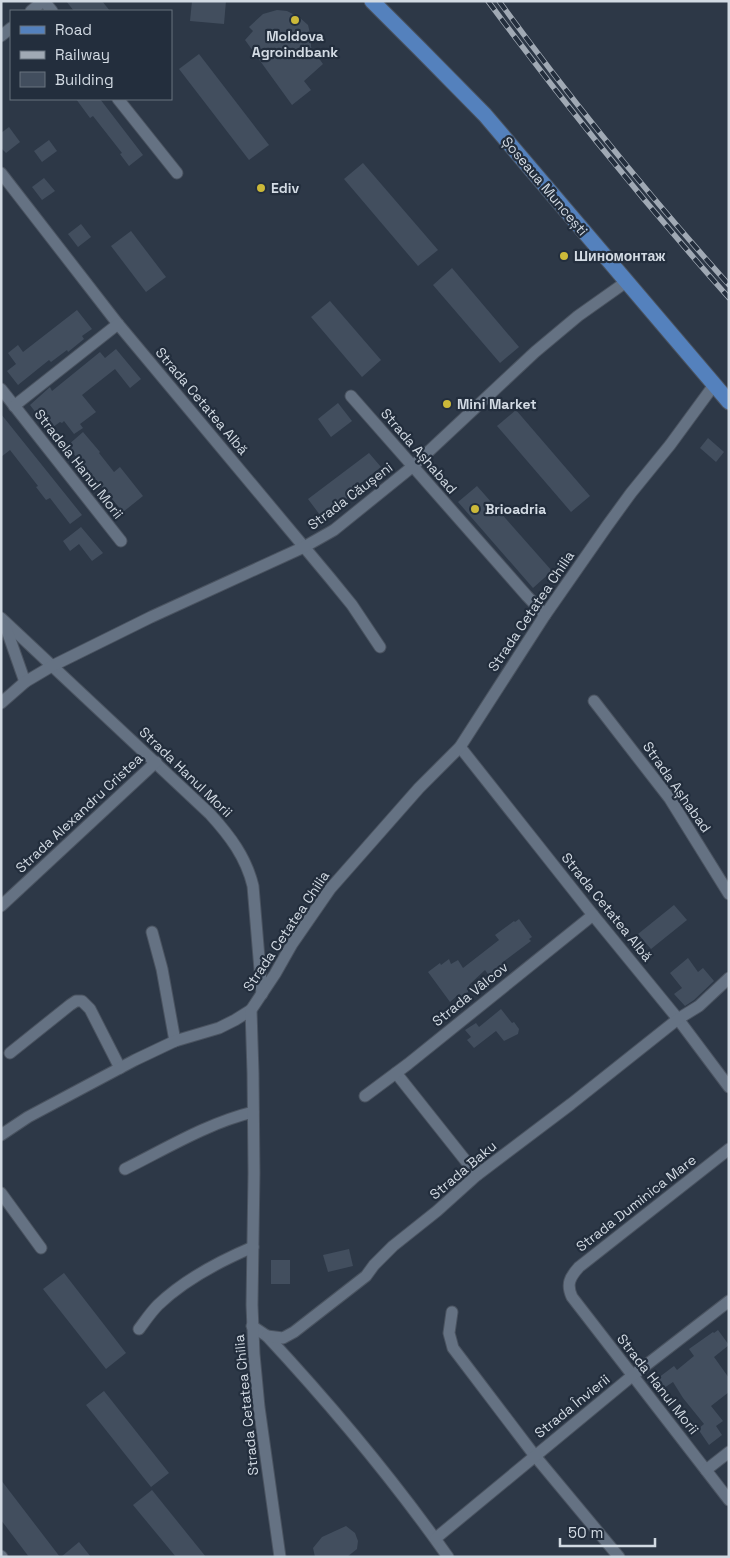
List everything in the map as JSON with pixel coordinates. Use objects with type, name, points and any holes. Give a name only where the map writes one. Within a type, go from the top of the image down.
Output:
[{"type":"main road","name":"Șoseaua Muncești","points":[[372,1],[485,115],[729,402]]},
{"type":"street","points":[[32,10],[44,1]]},
{"type":"street","points":[[119,100],[177,173]]},
{"type":"street","name":"Strada Cetatea Albă","points":[[1,173],[118,324],[352,605],[380,647]]},
{"type":"street","name":"Strada Căușeni","points":[[1,703],[25,682],[52,666],[151,617],[304,548],[334,530],[412,467],[469,416],[494,389],[535,352],[578,316],[626,282]]},
{"type":"street","name":"Stradela Hanul Morii","points":[[14,406],[118,324]]},
{"type":"street","name":"Strada Cetatea Chilia","points":[[280,1557],[259,1407],[252,1326],[254,1173],[251,1010],[292,944],[330,889],[419,788],[460,747],[545,615],[631,493],[670,445],[714,385]]},
{"type":"street","name":"Stradela Hanul Morii","points":[[1,389],[121,541]]},
{"type":"street","name":"Strada Așhabad","points":[[351,396],[545,615]]},
{"type":"street","points":[[2,619],[25,682]]},
{"type":"street","name":"Strada Hanul Morii","points":[[2,619],[210,814],[224,829],[241,853],[250,872],[253,886],[262,994]]},
{"type":"street","name":"Strada Așhabad","points":[[594,701],[670,799],[729,894]]},
{"type":"street","name":"Strada Cetatea Albă","points":[[460,747],[678,1019],[729,1087]]},
{"type":"street","name":"Strada Alexandru Cristea","points":[[1,906],[156,762]]},
{"type":"street","name":"Strada Vâlcov","points":[[365,1096],[593,915]]},
{"type":"street","points":[[152,932],[162,969],[175,1041]]},
{"type":"street","points":[[678,1019],[699,1006],[729,978]]},
{"type":"street","points":[[10,1053],[70,1005],[76,1001],[82,1001],[90,1009],[120,1068]]},
{"type":"street","points":[[1,1136],[28,1117],[120,1068],[175,1041],[219,1028],[251,1010]]},
{"type":"street","name":"Strada Baku","points":[[268,1336],[283,1338],[366,1276],[392,1246],[437,1211],[477,1175],[579,1098],[678,1019]]},
{"type":"street","points":[[396,1073],[477,1175]]},
{"type":"street","points":[[126,1169],[187,1137],[227,1119],[253,1112]]},
{"type":"street","name":"Strada Duminica Mare","points":[[568,1284],[571,1276],[579,1268],[729,1149]]},
{"type":"street","points":[[1,1193],[41,1248]]},
{"type":"street","points":[[138,1329],[157,1305],[191,1280],[228,1258],[253,1247]]},
{"type":"street","name":"Strada Hanul Morii","points":[[568,1284],[572,1297],[729,1500]]},
{"type":"street","name":"Strada Învierii","points":[[436,1538],[632,1376],[729,1302]]},
{"type":"street","points":[[452,1312],[449,1333],[453,1348],[535,1456],[619,1557]]},
{"type":"street","points":[[252,1326],[268,1336],[352,1431],[436,1538],[448,1557]]},
{"type":"street","points":[[706,1470],[729,1452]]},
{"type":"building","points":[[66,1],[102,1],[109,10],[73,10]]},
{"type":"building","points":[[192,1],[226,1],[224,24],[190,21]]},
{"type":"building","points":[[277,10],[287,11],[299,17],[308,25],[311,47],[323,64],[304,81],[311,90],[292,105],[245,40],[253,31],[249,27],[263,14]]},
{"type":"building","points":[[199,54],[269,145],[249,160],[179,69]]},
{"type":"building","points":[[77,100],[101,100],[143,155],[129,166],[120,154],[122,153],[93,116],[90,118]]},
{"type":"building","points":[[9,127],[20,142],[6,153],[1,148],[1,133]]},
{"type":"building","points":[[49,140],[57,151],[42,162],[34,151]]},
{"type":"building","points":[[363,163],[438,250],[418,266],[344,179]]},
{"type":"building","points":[[44,178],[55,191],[42,200],[32,187]]},
{"type":"building","points":[[81,224],[91,237],[78,247],[68,234]]},
{"type":"building","points":[[131,231],[166,277],[146,292],[111,246]]},
{"type":"building","points":[[452,268],[519,347],[500,363],[433,285]]},
{"type":"building","points":[[330,301],[381,360],[362,377],[311,317]]},
{"type":"building","points":[[77,310],[92,329],[82,336],[84,339],[68,352],[67,350],[51,362],[49,360],[18,385],[7,371],[16,364],[8,353],[18,345],[23,352]]},
{"type":"building","points":[[116,349],[141,379],[130,388],[115,369],[82,395],[96,412],[80,424],[83,428],[74,434],[64,421],[49,430],[30,405],[50,387],[52,391],[100,352],[105,358]]},
{"type":"building","points":[[338,403],[352,421],[331,437],[318,419]]},
{"type":"building","points":[[516,410],[590,496],[571,512],[497,426]]},
{"type":"building","points":[[1,414],[82,515],[70,524],[50,498],[46,500],[36,487],[38,486],[10,450],[1,457]]},
{"type":"building","points":[[83,432],[114,472],[120,467],[143,496],[123,512],[67,446]]},
{"type":"building","points":[[708,438],[724,452],[716,462],[700,448]]},
{"type":"building","points":[[369,453],[381,467],[362,482],[365,485],[320,515],[308,499]]},
{"type":"building","points":[[477,486],[552,571],[533,588],[458,502]]},
{"type":"building","points":[[81,527],[103,553],[92,561],[79,544],[70,551],[63,541]]},
{"type":"building","points":[[674,905],[687,920],[651,949],[638,934]]},
{"type":"building","points":[[519,919],[532,937],[529,939],[531,941],[503,962],[507,967],[492,980],[485,970],[469,985],[468,992],[462,996],[458,995],[450,1002],[428,972],[449,959],[451,964],[458,960],[463,968],[499,940],[495,935]]},
{"type":"building","points":[[688,958],[698,972],[703,968],[714,981],[685,1006],[674,994],[682,988],[670,973]]},
{"type":"building","points":[[501,1009],[519,1029],[518,1034],[504,1041],[496,1031],[474,1048],[467,1040],[471,1037],[465,1030],[476,1023],[479,1027]]},
{"type":"building","points":[[349,1249],[353,1266],[328,1272],[323,1255]]},
{"type":"building","points":[[271,1260],[290,1260],[290,1284],[271,1284]]},
{"type":"building","points":[[64,1273],[126,1353],[106,1369],[43,1289]]},
{"type":"building","points":[[718,1330],[729,1345],[714,1357],[729,1378],[729,1392],[711,1406],[723,1421],[716,1426],[722,1435],[709,1445],[698,1429],[704,1424],[673,1382],[664,1388],[658,1378],[674,1366],[677,1370],[694,1356],[689,1349]]},
{"type":"building","points":[[104,1391],[169,1473],[151,1487],[86,1405]]},
{"type":"building","points":[[1,1480],[60,1557],[29,1557],[1,1520]]},
{"type":"building","points":[[152,1490],[206,1557],[176,1557],[133,1505]]},
{"type":"building","points":[[346,1526],[355,1533],[358,1541],[357,1549],[347,1557],[315,1557],[313,1548],[322,1537]]},
{"type":"building","points":[[79,1542],[91,1557],[61,1557]]},
{"type":"railway","points":[[488,1],[605,152],[729,298]]},
{"type":"railway","points":[[499,1],[611,146],[729,285]]},
{"type":"place","name":"Moldova Agroindbank","points":[[295,20]]},
{"type":"place","name":"Ediv","points":[[261,188]]},
{"type":"place","name":"Шиномонтаж","points":[[564,256]]},
{"type":"place","name":"Mini Market","points":[[447,404]]},
{"type":"place","name":"Brioadria","points":[[475,509]]}]
